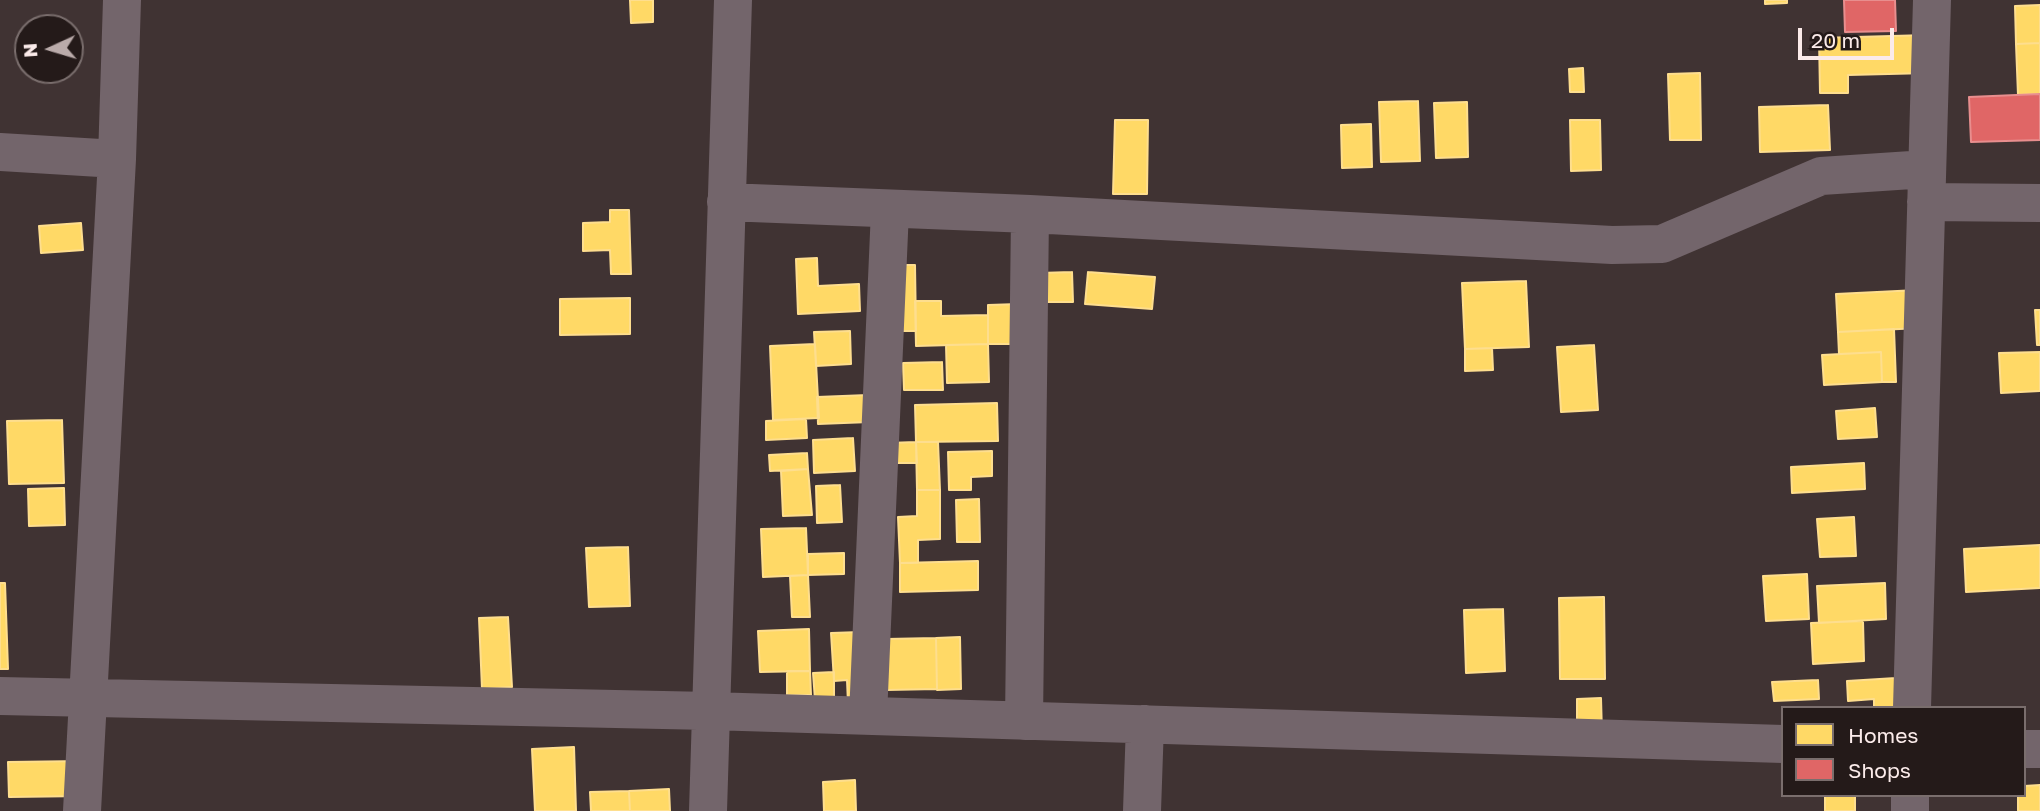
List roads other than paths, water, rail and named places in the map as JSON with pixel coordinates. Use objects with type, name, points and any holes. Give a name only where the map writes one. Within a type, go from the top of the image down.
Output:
[{"type":"street","points":[[82,811],[117,159],[122,0]]},
{"type":"street","points":[[708,811],[733,0]]},
{"type":"street","points":[[1912,706],[1932,0]]},
{"type":"street","points":[[0,152],[117,159]]},
{"type":"street","points":[[726,202],[1030,214],[1612,245],[1662,244],[1821,176],[1927,186],[2040,203]]},
{"type":"street","points":[[868,716],[890,210]]},
{"type":"street","points":[[1024,721],[1030,214]]},
{"type":"street","points":[[0,696],[710,711],[1781,744]]},
{"type":"street","points":[[1142,811],[1145,724]]}]
